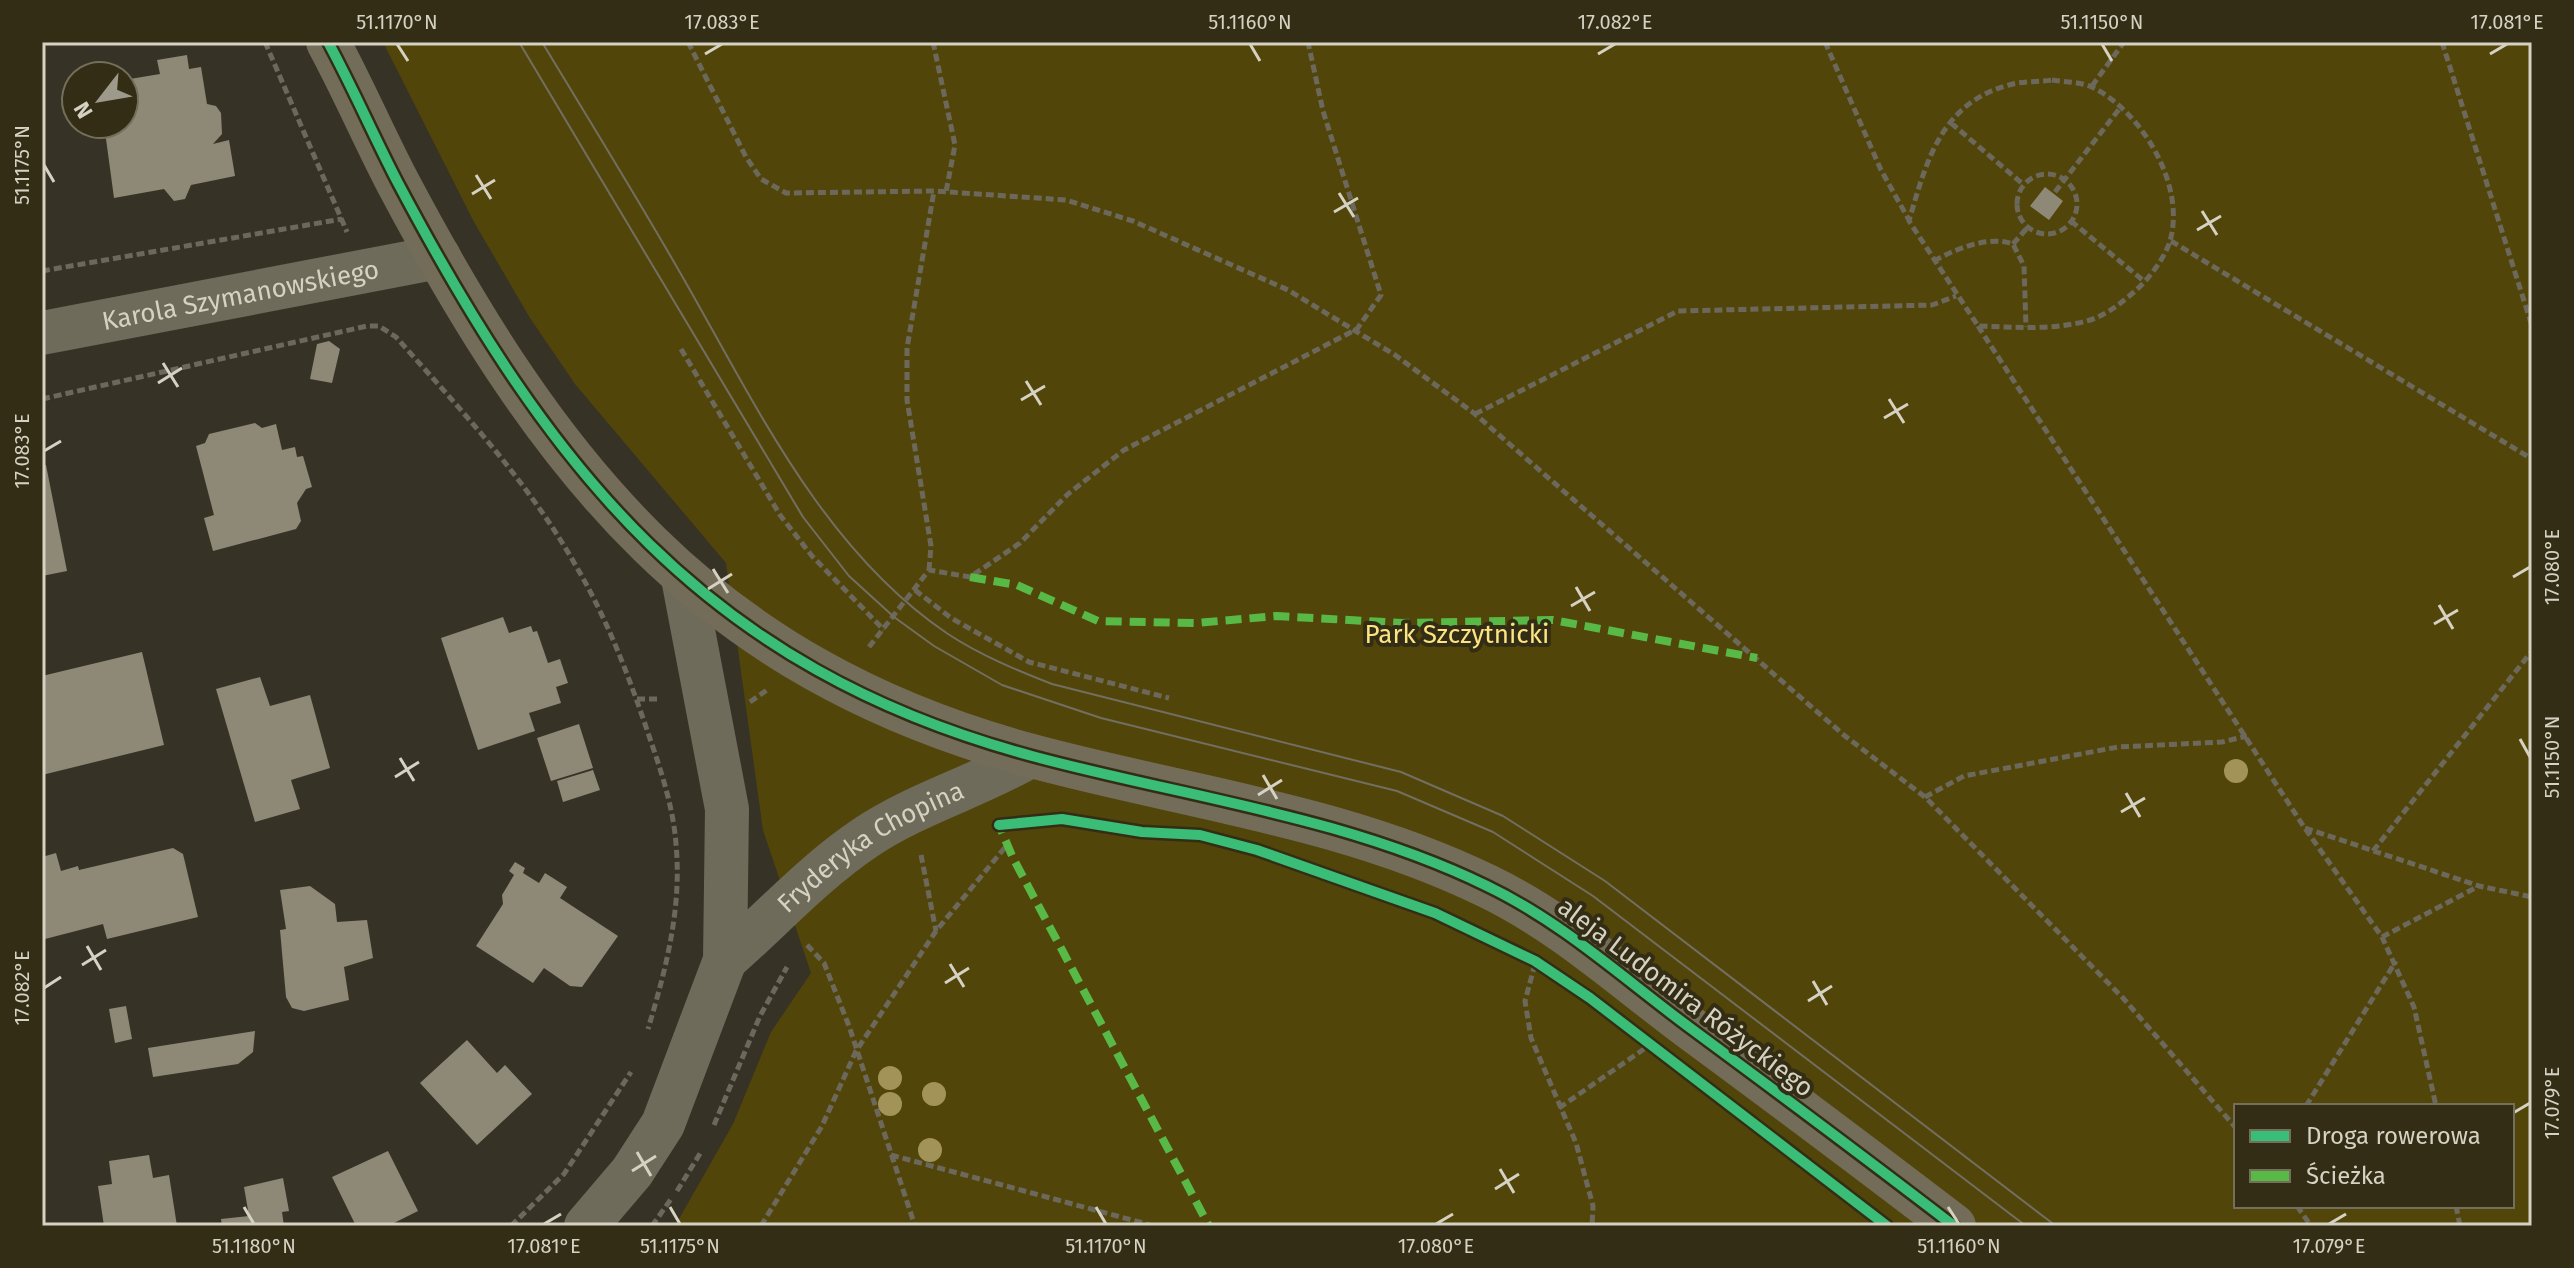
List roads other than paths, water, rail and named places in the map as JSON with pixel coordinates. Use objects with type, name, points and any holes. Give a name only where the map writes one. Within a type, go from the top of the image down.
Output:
[{"type":"street","name":"aleja Ludomira Różyckiego","points":[[328,42],[439,257],[495,351],[548,430],[631,529],[683,578],[749,629],[844,685],[904,713],[1030,756],[1337,829],[1489,887],[1570,933],[1954,1226]]},
{"type":"street","name":"Karola Szymanowskiego","points":[[42,333],[439,257]]},
{"type":"street","name":"Fryderyka Chopina","points":[[586,1226],[632,1172],[663,1124],[725,960],[727,809],[683,578]]},
{"type":"street","name":"Fryderyka Chopina","points":[[725,960],[815,878],[865,838],[931,801],[996,775],[1030,756]]},
{"type":"tram line","points":[[519,42],[803,517],[849,576],[894,617],[934,646],[1002,685],[1101,718],[1397,791],[1493,832],[1593,896],[2026,1226]]},
{"type":"tram line","points":[[542,42],[796,471],[828,517],[864,560],[904,600],[960,642],[998,662],[1052,684],[1401,772],[1503,816],[1605,881],[2056,1226]]},
{"type":"park label","name":"Park Szczytnicki","points":[[1457,634]]}]
